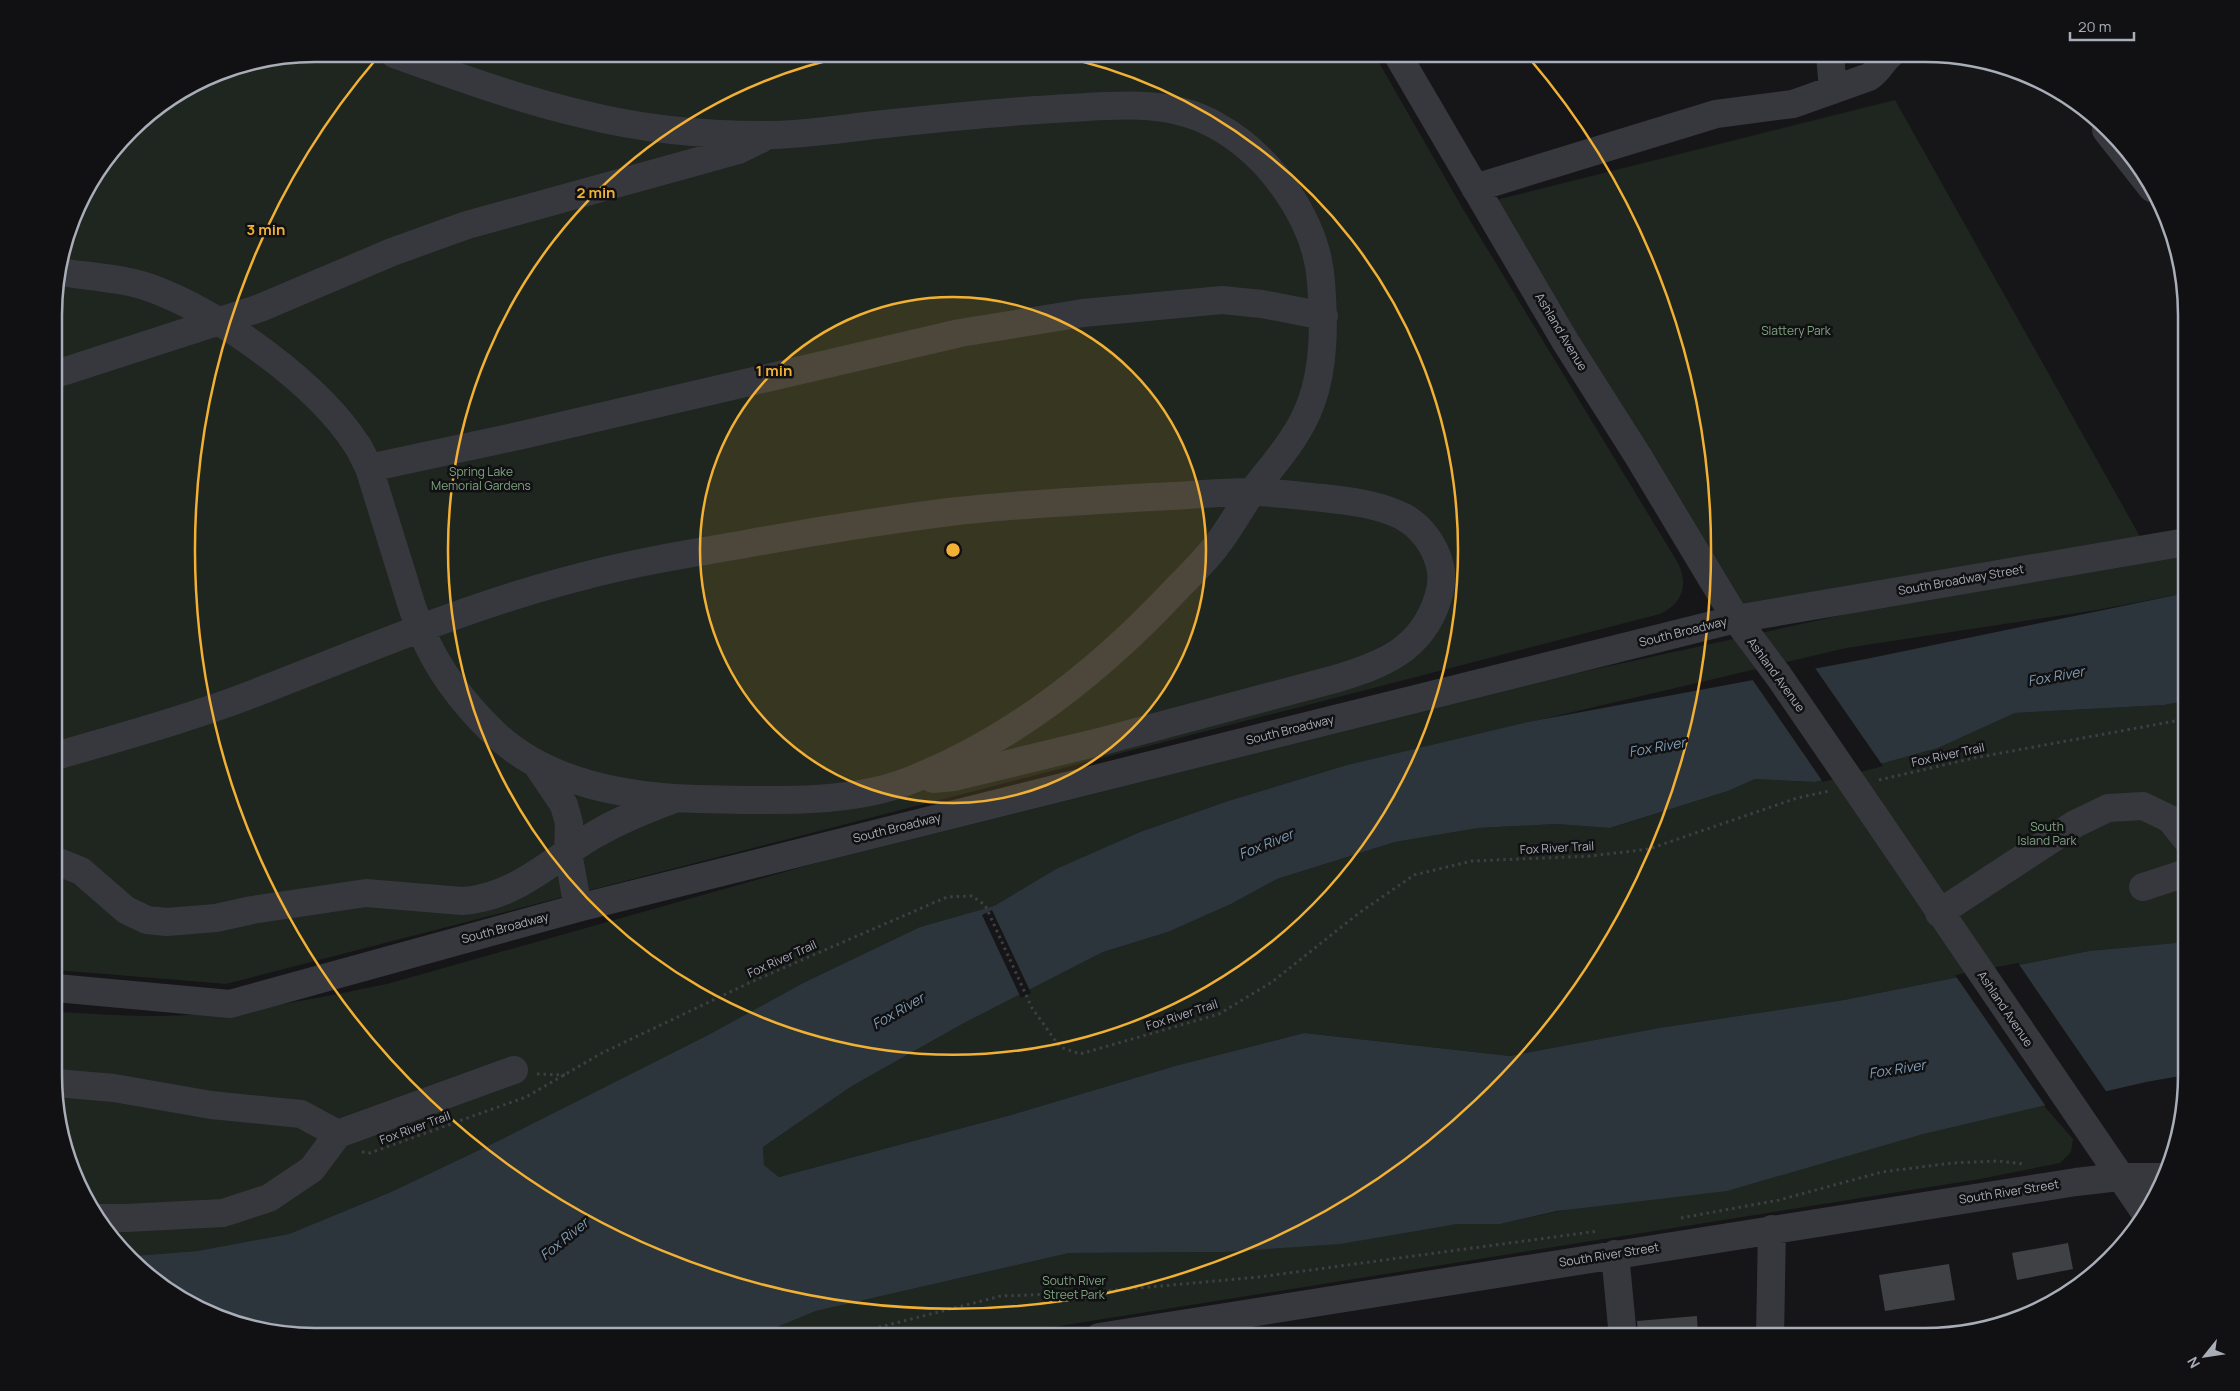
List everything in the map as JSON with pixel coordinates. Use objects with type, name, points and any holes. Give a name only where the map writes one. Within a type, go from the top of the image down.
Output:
[{"type":"street","points":[[66,273],[122,281],[155,289],[180,301],[218,322],[278,364],[316,398],[357,445],[369,468],[419,628],[436,660],[469,707],[511,748],[558,774],[593,786],[676,798],[754,800],[818,798],[882,790],[908,781],[988,743],[1032,715],[1116,651],[1214,549],[1252,492],[1278,461],[1300,428],[1312,401],[1320,368],[1324,316],[1320,259],[1309,230],[1293,198],[1247,148],[1222,129],[1193,114],[1140,105],[1112,106],[958,115],[769,136],[650,128],[580,114],[417,62]]},
{"type":"street","name":"Ashland Avenue","points":[[1402,62],[1565,341],[1638,456],[1736,618],[1778,675],[2141,1207]]},
{"type":"street","points":[[1831,62],[1833,90]]},
{"type":"street","points":[[1476,188],[1716,114],[1793,104],[1869,77],[1878,71],[1884,62]]},
{"type":"street","points":[[62,372],[260,308],[392,252],[466,225],[738,150],[769,136]]},
{"type":"street","points":[[369,468],[518,436],[960,333],[1083,313],[1222,300],[1262,304],[1324,316]]},
{"type":"street","points":[[62,754],[154,728],[246,696],[419,628],[505,599],[580,577],[656,560],[789,536],[950,512],[1028,504],[1252,492],[1357,502],[1383,508],[1405,518],[1422,531],[1434,548],[1442,572],[1441,591],[1436,605],[1423,631],[1389,660],[1334,679],[1000,767],[954,777],[908,781]]},
{"type":"street","name":"South Broadway Street","points":[[1736,618],[2178,543]]},
{"type":"street","name":"South Broadway","points":[[62,989],[230,1004],[578,908],[1736,618]]},
{"type":"street","points":[[535,762],[564,805],[568,823],[568,853],[578,908]]},
{"type":"street","points":[[62,862],[87,875],[126,910],[147,920],[167,922],[216,918],[252,910],[366,893],[462,901],[476,900],[516,886],[594,835],[676,798]]},
{"type":"street","points":[[1939,913],[2075,824],[2108,808],[2143,806],[2170,819],[2178,828]]},
{"type":"street","points":[[2143,887],[2178,876]]},
{"type":"street","points":[[107,1218],[223,1212],[269,1198],[312,1169],[338,1134],[514,1070]]},
{"type":"street","points":[[63,1084],[114,1088],[211,1105],[301,1114],[338,1134]]},
{"type":"street","name":"South River Street","points":[[1155,1328],[1772,1229],[2120,1177],[2156,1177]]},
{"type":"street","points":[[1770,1328],[1772,1229]]},
{"type":"street","points":[[1615,1254],[1622,1328]]},
{"type":"path","name":"Fox River Trail","points":[[1872,781],[1974,758],[2178,720]]},
{"type":"path","name":"Fox River Trail","points":[[338,1134],[355,1150],[370,1153],[526,1097],[602,1052],[751,982],[947,897],[972,896],[985,905],[1032,1008],[1060,1047],[1080,1054],[1219,1014],[1272,982],[1360,913],[1414,875],[1472,861],[1590,856],[1649,849],[1797,798],[1834,790]]},
{"type":"path","points":[[514,1070],[528,1074],[566,1075]]},
{"type":"path","points":[[1676,1219],[1779,1200],[1882,1172],[1952,1163],[1998,1161],[2032,1165]]},
{"type":"path","points":[[876,1328],[1001,1296],[1084,1293],[1259,1277],[1601,1231]]},
{"type":"green space","name":"Spring Lake Memorial Gardens","points":[[316,62],[1379,62],[1463,209],[1678,563],[1681,571],[1683,586],[1681,593],[1674,605],[1660,614],[226,984],[62,970],[62,316],[67,266],[71,250],[82,219],[105,175],[125,149],[149,125],[175,105],[219,82],[250,71],[266,67]]},
{"type":"green space","name":"Slattery Park","points":[[1895,100],[2147,549],[1736,619],[1484,203]]},
{"type":"green space","points":[[2178,554],[2178,595],[2097,610],[1846,648],[1347,765],[1228,801],[1140,832],[1056,869],[994,906],[920,927],[803,983],[710,1034],[500,1140],[391,1192],[289,1234],[197,1251],[139,1256],[125,1242],[96,1202],[82,1172],[71,1141],[63,1092],[62,1012],[127,1016],[211,1013],[270,1006],[387,984],[891,842],[1463,698],[1902,602]]},
{"type":"green space","name":"South Island Park","points":[[2178,702],[2178,943],[2089,951],[1844,1000],[1659,1028],[1510,1056],[1304,1033],[1175,1066],[1011,1115],[779,1177],[764,1165],[763,1147],[852,1086],[964,1023],[1103,952],[1168,932],[1231,904],[1277,879],[1395,842],[1478,828],[1556,824],[1611,828],[1728,791],[1755,779],[1815,782],[1938,748],[2015,713],[2164,705]]},
{"type":"green space","name":"South River Street Park","points":[[2044,1106],[2073,1139],[2071,1152],[2060,1163],[1980,1179],[1047,1328],[775,1328],[816,1311],[1069,1253],[1223,1252],[1457,1224],[1500,1224]]},
{"type":"water","name":"Fox River","points":[[2178,595],[2178,702],[2164,705],[2015,713],[1938,748],[1815,782],[1755,779],[1728,791],[1610,828],[1556,824],[1478,828],[1395,842],[1277,879],[1231,904],[1168,932],[1103,952],[964,1023],[852,1086],[763,1147],[764,1165],[779,1177],[1011,1115],[1175,1066],[1304,1033],[1510,1056],[1659,1028],[1844,1000],[2089,951],[2178,943],[2178,1076],[2146,1082],[1923,1134],[1727,1191],[1557,1211],[1500,1224],[1457,1224],[1340,1244],[1223,1252],[1069,1253],[816,1311],[775,1328],[299,1328],[266,1324],[219,1309],[175,1286],[139,1256],[197,1251],[289,1234],[391,1192],[500,1140],[710,1034],[803,983],[920,927],[994,906],[1056,869],[1140,832],[1228,801],[1347,765],[1528,722],[1866,659]]},
{"type":"pier","points":[[1815,668],[1883,766],[1823,782],[1752,679]]},
{"type":"pier","points":[[992,910],[1031,993],[1021,998],[982,915]]},
{"type":"pier","points":[[2018,963],[2108,1094],[2047,1108],[1955,975]]},
{"type":"building","points":[[2068,1243],[2073,1269],[2017,1280],[2012,1253]]},
{"type":"building","points":[[1949,1264],[1955,1300],[1885,1311],[1879,1275]]},
{"type":"building","points":[[1697,1316],[1698,1328],[1637,1328],[1637,1321]]}]
